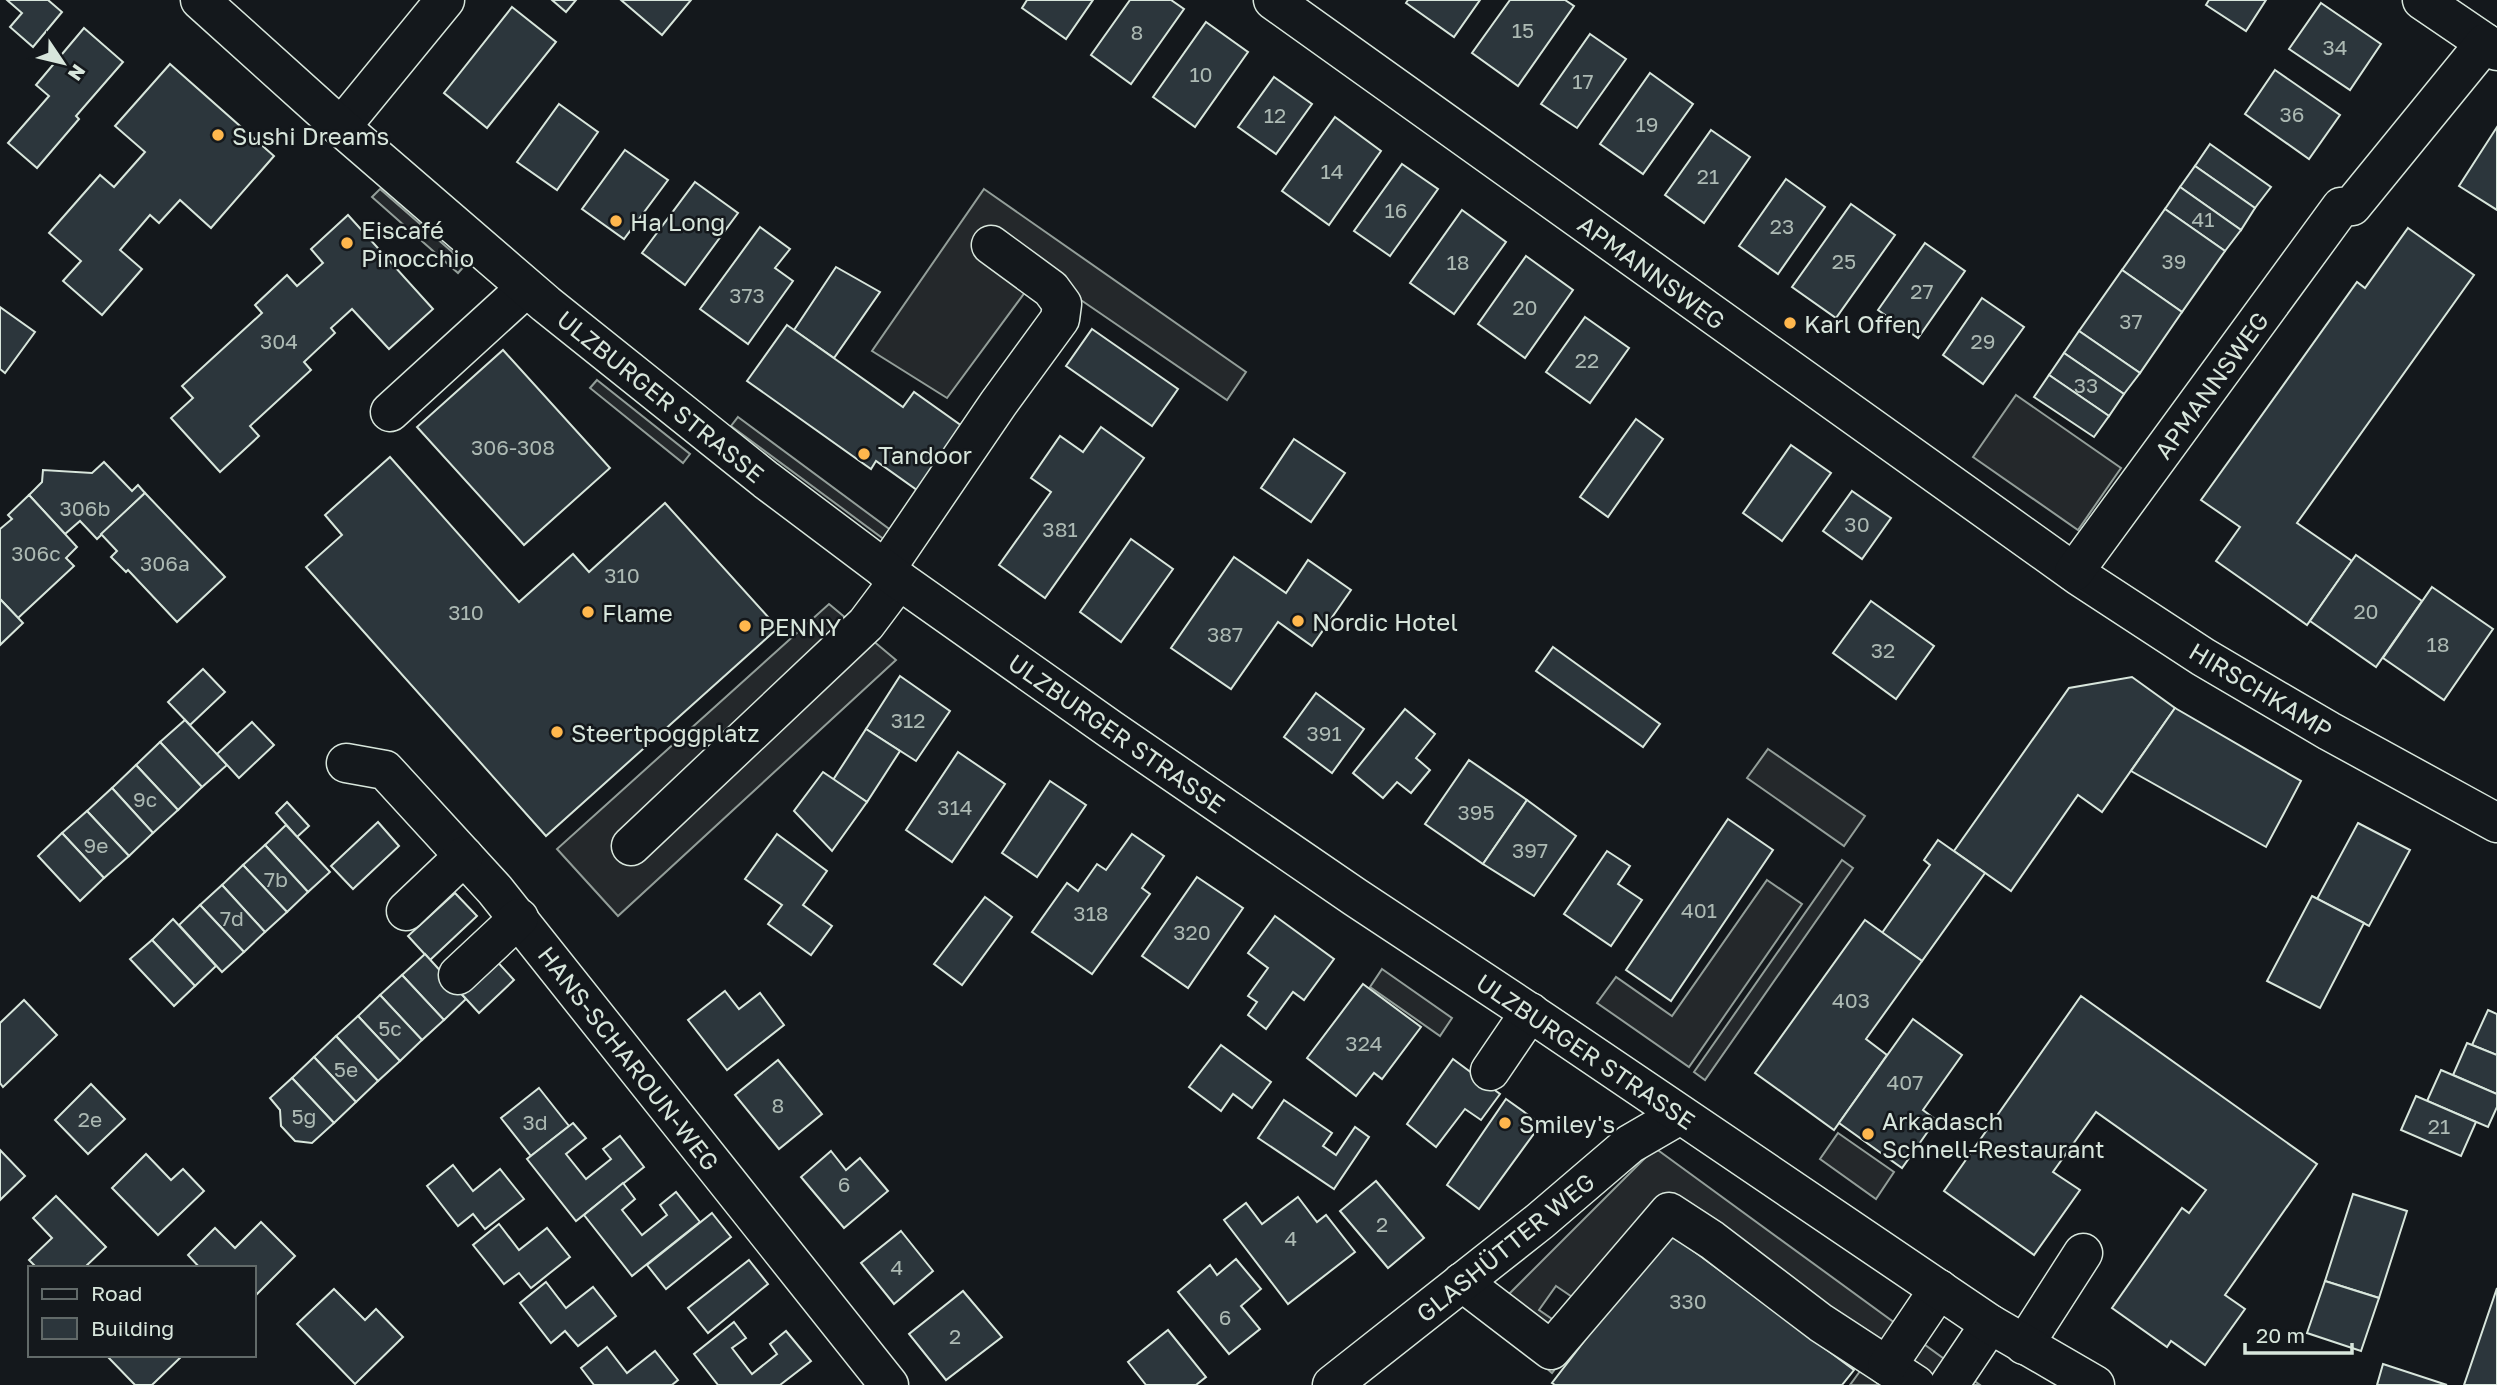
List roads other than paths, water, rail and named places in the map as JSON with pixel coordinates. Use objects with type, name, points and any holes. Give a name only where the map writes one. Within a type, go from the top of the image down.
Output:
[{"type":"street","name":"ULZBURGER STRASSE","points":[[200,0],[526,288],[766,480],[892,575],[1355,897],[1530,1012],[1990,1324],[2095,1385]]},
{"type":"street","points":[[341,127],[445,0]]},
{"type":"street","name":"APMANNSWEG","points":[[1273,0],[2032,542]]},
{"type":"street","points":[[2422,0],[2491,47]]},
{"type":"street","name":"APMANNSWEG","points":[[2074,572],[2341,207],[2352,206],[2491,47]]},
{"type":"street","points":[[631,846],[866,624],[892,575],[998,404],[1060,319],[1062,304],[1051,289],[991,245]]},
{"type":"street","points":[[390,412],[526,288]]},
{"type":"street","name":"HIRSCHKAMP","points":[[2032,542],[2203,657],[2329,731],[2497,823]]},
{"type":"street","name":"HANS-SCHAROUN-WEG","points":[[346,763],[385,770],[519,918],[888,1385]]},
{"type":"street","points":[[405,911],[464,856]]},
{"type":"street","points":[[458,975],[519,918]]},
{"type":"street","points":[[1490,1071],[1530,1012]]},
{"type":"street","name":"GLASHÜTTER WEG","points":[[1332,1385],[1540,1221],[1630,1144],[1680,1115]]},
{"type":"street","points":[[1462,1282],[1551,1350],[1669,1212],[1712,1240],[1821,1323],[1901,1376],[1939,1289]]},
{"type":"street","points":[[2024,1345],[2083,1253]]},
{"type":"street","points":[[1949,1385],[1990,1324]]},
{"type":"place","name":"Sushi Dreams","points":[[218,135]]},
{"type":"place","name":"Ha Long","points":[[616,221]]},
{"type":"place","name":"Eiscafé Pinocchio","points":[[347,243]]},
{"type":"place","name":"Karl Offen","points":[[1790,323]]},
{"type":"place","name":"Tandoor","points":[[864,454]]},
{"type":"place","name":"Flame","points":[[588,612]]},
{"type":"place","name":"Nordic Hotel","points":[[1298,621]]},
{"type":"place","name":"PENNY","points":[[745,626]]},
{"type":"place","name":"Steertpoggplatz","points":[[557,732]]},
{"type":"place","name":"Smiley's","points":[[1505,1123]]},
{"type":"place","name":"Arkadasch Schnell-Restaurant","points":[[1868,1134]]}]
